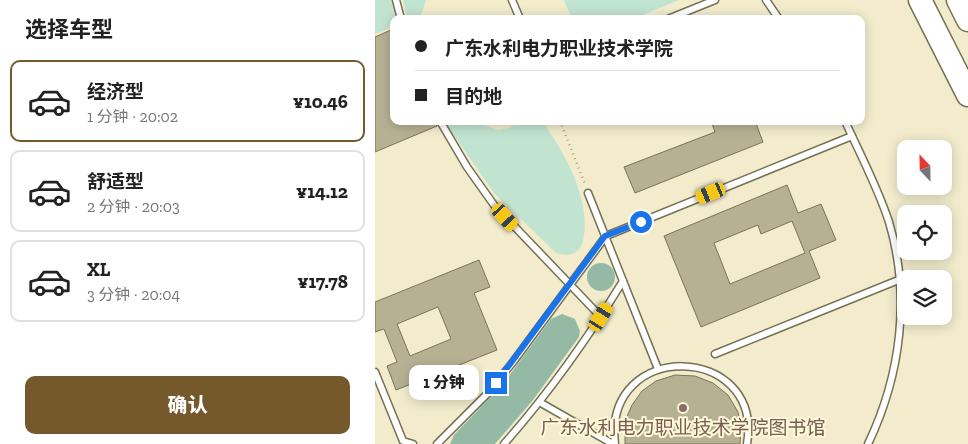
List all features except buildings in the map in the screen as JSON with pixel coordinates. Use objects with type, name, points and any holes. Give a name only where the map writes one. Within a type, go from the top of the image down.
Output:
[{"type":"highway","points":[[920,0],[968,95]]},
{"type":"highway","points":[[958,0],[968,20]]},
{"type":"lane","points":[[396,0],[400,15]]},
{"type":"lane","points":[[512,0],[518,15]]},
{"type":"lane","points":[[678,15],[715,0]]},
{"type":"lane","points":[[766,0],[776,15]]},
{"type":"lane","points":[[442,125],[467,167],[494,205],[569,286],[601,317]]},
{"type":"lane","points":[[847,125],[888,220],[899,270]]},
{"type":"lane","points":[[437,444],[487,394],[605,236],[852,136]]},
{"type":"lane","points":[[588,193],[658,369]]},
{"type":"lane","points":[[504,444],[541,403],[601,317],[623,280]]},
{"type":"lane","points":[[715,354],[897,282]]},
{"type":"lane","points":[[867,444],[887,399],[893,375],[900,325]]},
{"type":"lane","points":[[541,403],[614,444],[615,420],[625,396],[636,383],[658,369],[682,365],[698,367],[713,373],[727,382],[737,395],[745,410],[748,426],[747,444]]},
{"type":"lane","points":[[375,372],[403,440],[413,444]]},
{"type":"path","points":[[562,125],[588,193]]},
{"type":"green space","points":[[375,0],[391,0],[395,15],[390,15],[390,28],[375,34]]},
{"type":"green space","points":[[403,0],[426,0],[421,15],[406,15]]},
{"type":"green space","points":[[564,0],[679,0],[643,15],[570,15]]},
{"type":"green space","points":[[447,125],[483,125],[498,130],[514,125],[545,125],[567,162],[580,194],[585,226],[581,246],[573,254],[556,253],[494,193]]},
{"type":"green space","points":[[601,263],[611,267],[615,277],[611,287],[601,291],[591,287],[587,277],[591,267]]},
{"type":"green space","points":[[562,314],[575,319],[580,331],[579,337],[533,400],[495,444],[450,444],[454,435],[503,384],[551,319]]},
{"type":"place","name":"广东水利电力职业技术学院图书馆","points":[[683,408]]},
{"type":"route","points":[[496,383],[605,236],[641,222]]}]
